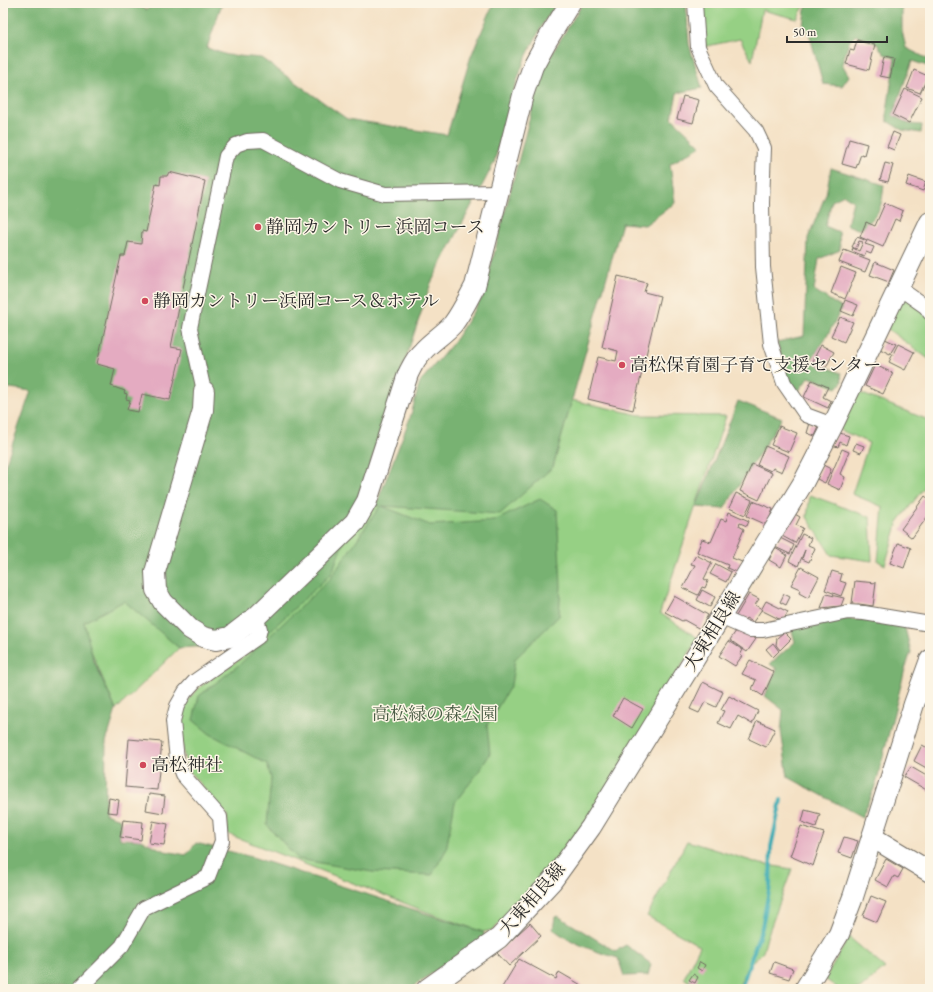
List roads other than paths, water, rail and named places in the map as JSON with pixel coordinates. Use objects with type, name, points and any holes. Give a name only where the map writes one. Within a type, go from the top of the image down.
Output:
[{"type":"street","points":[[498,192],[386,194],[340,181],[263,140],[247,141],[236,145],[226,156],[190,328],[204,391],[203,410],[155,572],[156,590],[163,602],[190,630],[203,637],[216,640],[230,637],[256,617],[355,522],[367,501],[408,374],[423,350],[441,336],[454,323],[465,306],[474,286],[498,192],[523,94],[533,66],[570,3]]},
{"type":"street","points":[[696,3],[698,47],[716,86],[756,131],[764,148],[762,204],[763,267],[771,344],[784,383],[806,415],[834,425]]},
{"type":"street","name":"大東相良線","points":[[427,989],[499,938],[552,881],[591,827],[803,483],[834,425],[930,222]]},
{"type":"street","points":[[899,288],[926,307],[930,313]]},
{"type":"street","points":[[720,617],[750,630],[763,630],[848,612],[864,613],[930,624]]},
{"type":"street","points":[[79,989],[122,946],[144,908],[208,877],[222,841],[220,818],[182,774],[178,760],[173,721],[177,706],[185,692],[195,682],[258,637],[260,629],[256,617]]},
{"type":"street","points":[[805,989],[839,934],[853,897],[914,704],[930,660]]},
{"type":"street","points":[[872,837],[930,872]]},
{"type":"waterway","points":[[741,989],[762,927],[770,886],[771,847],[781,800]]},
{"type":"place","name":"静岡カントリー 浜岡コース","points":[[258,227]]},
{"type":"place","name":"静岡カントリー浜岡コース＆ホテル","points":[[145,301]]},
{"type":"place","name":"高松保育園子育て支援センター","points":[[622,365]]},
{"type":"place","name":"高松神社","points":[[143,765]]},
{"type":"park label","name":"高松緑の森公園","points":[[435,714]]}]
